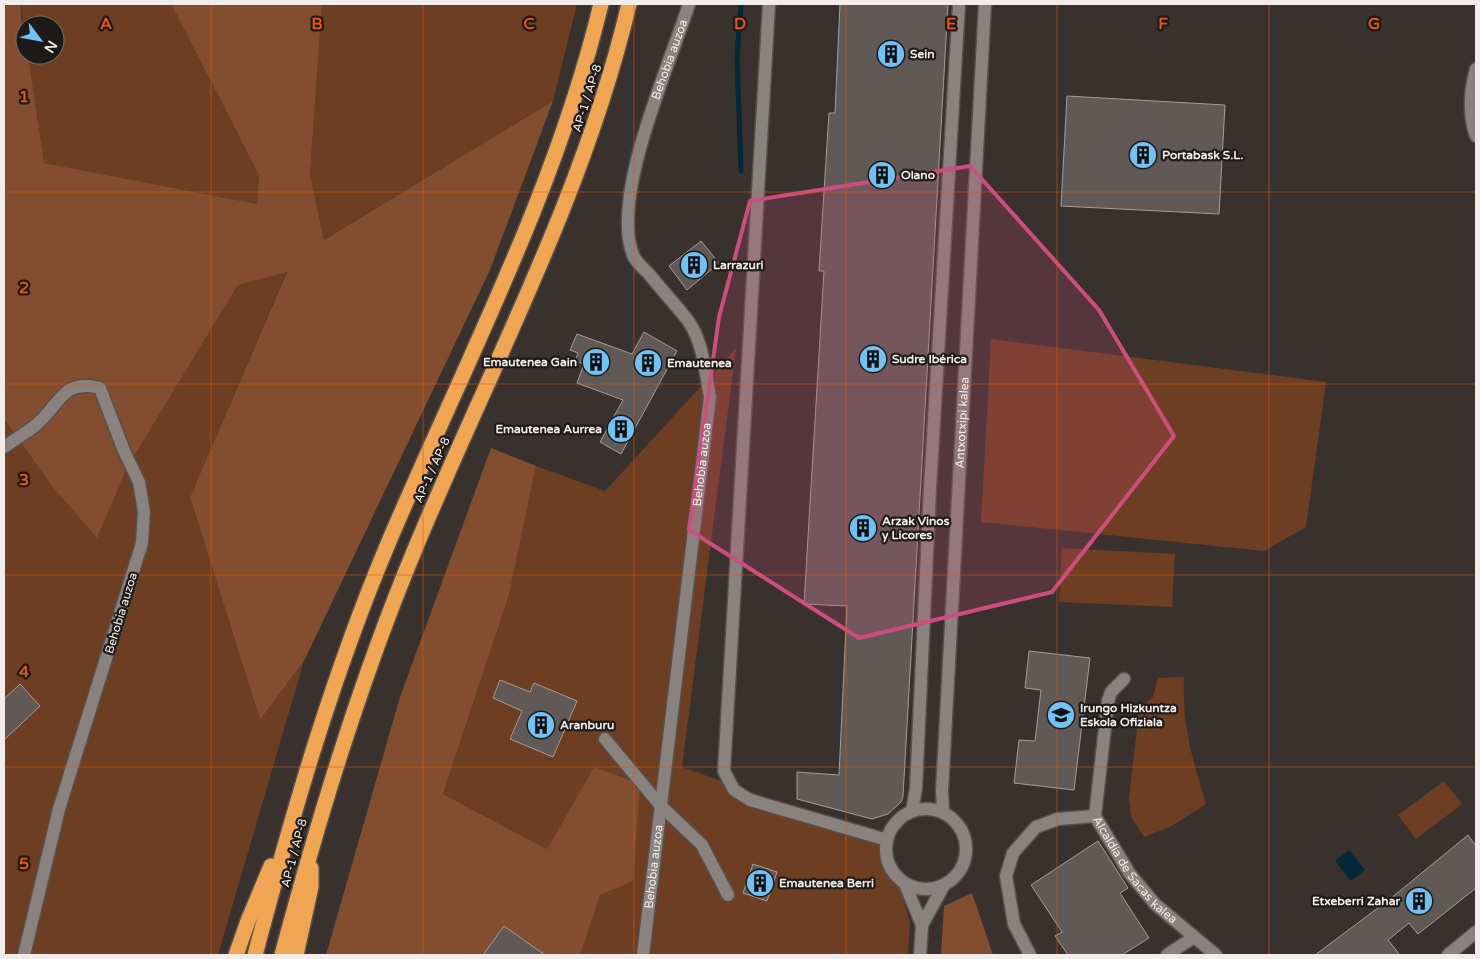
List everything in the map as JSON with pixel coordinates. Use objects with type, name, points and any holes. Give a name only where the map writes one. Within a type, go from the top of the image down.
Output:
[{"type":"highway","name":"AP-1 / AP-8","points":[[255,955],[292,816],[332,687],[360,613],[546,180],[577,92],[601,4]]},
{"type":"highway","name":"AP-1 / AP-8","points":[[282,955],[312,844],[355,704],[385,622],[449,469],[527,296],[571,190],[608,82],[628,4]]},
{"type":"highway","points":[[236,955],[248,921],[292,816]]},
{"type":"highway","points":[[296,955],[311,887],[312,844]]},
{"type":"street","name":"Behobia auzoa","points":[[643,955],[710,397],[703,355],[688,320],[634,258],[628,234],[628,210],[645,131],[689,4]]},
{"type":"street","points":[[769,4],[724,771],[734,790],[750,800],[887,840]]},
{"type":"street","points":[[912,811],[916,788],[930,478],[959,4]]},
{"type":"street","name":"Antxotxipi kalea","points":[[943,812],[943,771],[984,4]]},
{"type":"street","points":[[1476,69],[1472,85],[1471,105],[1476,136]]},
{"type":"street","name":"Behobia auzoa","points":[[4,447],[37,425],[68,389],[86,384],[100,388],[124,451],[139,482],[144,512],[142,543],[59,809],[24,955]]},
{"type":"street","name":"Alcaldía de Sacas kalea","points":[[1124,679],[1111,692],[1108,701],[1095,816],[1130,874],[1155,904],[1216,955]]},
{"type":"street","points":[[605,739],[660,805],[702,846],[728,895]]},
{"type":"street","points":[[905,884],[918,888],[933,888],[944,885],[954,878],[962,866],[966,854],[966,842],[955,821],[943,812],[923,808],[912,811],[900,818],[892,827],[887,840],[886,858],[893,872],[905,884],[922,925]]},
{"type":"street","points":[[1030,955],[1014,924],[1006,876],[1013,853],[1036,827],[1058,819],[1095,816]]},
{"type":"street","points":[[920,955],[922,925],[944,885]]},
{"type":"street","points":[[1448,955],[1476,932]]},
{"type":"street","points":[[1167,955],[1194,937]]},
{"type":"highlighted area","points":[[970,166],[1099,310],[1174,436],[1052,592],[859,638],[689,530],[719,317],[750,201]]},
{"type":"shaded area","points":[[4,4],[20,4],[21,15],[15,15],[15,65],[29,65],[44,163],[257,204],[259,175],[171,4],[322,4],[310,174],[324,240],[553,101],[490,270],[304,661],[260,720],[190,497],[287,272],[238,285],[128,466],[97,538],[51,485],[4,419]]},
{"type":"shaded area","points":[[20,4],[171,4],[259,175],[257,204],[43,163],[29,65],[65,65],[65,15],[22,15]]},
{"type":"shaded area","points":[[322,4],[577,4],[553,101],[324,240],[310,174]]},
{"type":"shaded area","points":[[287,271],[190,497],[260,720],[304,661],[218,955],[4,955],[4,419],[51,485],[97,537],[128,466],[238,285]]},
{"type":"shaded area","points":[[991,339],[1326,382],[1306,527],[1264,551],[981,522]]},
{"type":"shaded area","points":[[736,348],[682,767],[887,840],[910,923],[908,955],[580,955],[600,895],[594,767],[547,849],[443,794],[509,595],[536,466],[605,491]]},
{"type":"shaded area","points":[[491,448],[536,466],[509,595],[443,794],[547,849],[594,767],[640,784],[633,881],[600,895],[580,955],[326,955],[400,697]]},
{"type":"shaded area","points":[[1062,548],[1175,554],[1172,607],[1059,602]]},
{"type":"shaded area","points":[[1184,677],[1186,727],[1206,804],[1170,827],[1144,837],[1131,817],[1129,799],[1139,710],[1153,697],[1158,678]]},
{"type":"shaded area","points":[[1444,781],[1462,804],[1416,839],[1398,815]]},
{"type":"shaded area","points":[[972,893],[993,955],[941,955],[944,906]]},
{"type":"water","points":[[1349,850],[1365,870],[1351,881],[1335,861]]},
{"type":"building","points":[[840,4],[948,4],[903,796],[901,802],[888,814],[872,819],[797,799],[797,772],[839,775],[847,606],[804,604],[824,271],[819,271],[829,113],[835,113]]},
{"type":"building","name":"Portabask S.L.","points":[[1067,96],[1225,105],[1219,214],[1061,206]]},
{"type":"building","name":"Larrazuri","points":[[701,241],[719,263],[687,290],[669,266]]},
{"type":"building","points":[[644,332],[677,351],[621,454],[600,442],[623,400],[577,383],[584,364],[575,361],[578,353],[570,350],[577,334],[632,354]]},
{"type":"building","name":"Irungo Hizkuntza Eskola Ofiziala","points":[[1029,651],[1090,658],[1074,790],[1014,783],[1019,740],[1035,741],[1041,690],[1025,688]]},
{"type":"building","name":"Aranburu","points":[[500,680],[530,692],[534,683],[577,701],[553,757],[510,739],[522,711],[493,698]]},
{"type":"building","points":[[20,684],[40,706],[4,740],[4,699]]},
{"type":"building","points":[[1468,835],[1476,846],[1476,888],[1418,934],[1409,923],[1388,940],[1400,955],[1315,955],[1390,899]]},
{"type":"building","points":[[1098,841],[1128,888],[1120,893],[1149,938],[1122,955],[1068,955],[1055,936],[1062,932],[1031,885]]},
{"type":"building","name":"Emautenea Berri","points":[[753,864],[777,872],[767,901],[743,893]]},
{"type":"building","points":[[504,926],[545,955],[483,955]]},
{"type":"waterway","points":[[741,4],[737,57],[741,171]]},
{"type":"place","name":"Sein","points":[[891,54]]},
{"type":"place","name":"Portabask S.L.","points":[[1143,155]]},
{"type":"place","name":"Olano","points":[[882,175]]},
{"type":"place","name":"Larrazuri","points":[[694,265]]},
{"type":"place","name":"Sudre Ibérica","points":[[873,359]]},
{"type":"place","name":"Emautenea Gain","points":[[596,362]]},
{"type":"place","name":"Emautenea","points":[[648,363]]},
{"type":"place","name":"Emautenea Aurrea","points":[[621,429]]},
{"type":"place","name":"Arzak Vinos y Licores","points":[[863,528]]},
{"type":"place","name":"Irungo Hizkuntza Eskola Ofiziala","points":[[1061,715]]},
{"type":"place","name":"Aranburu","points":[[541,725]]},
{"type":"place","name":"Emautenea Berri","points":[[760,883]]},
{"type":"place","name":"Etxeberri Zahar","points":[[1419,901]]}]
